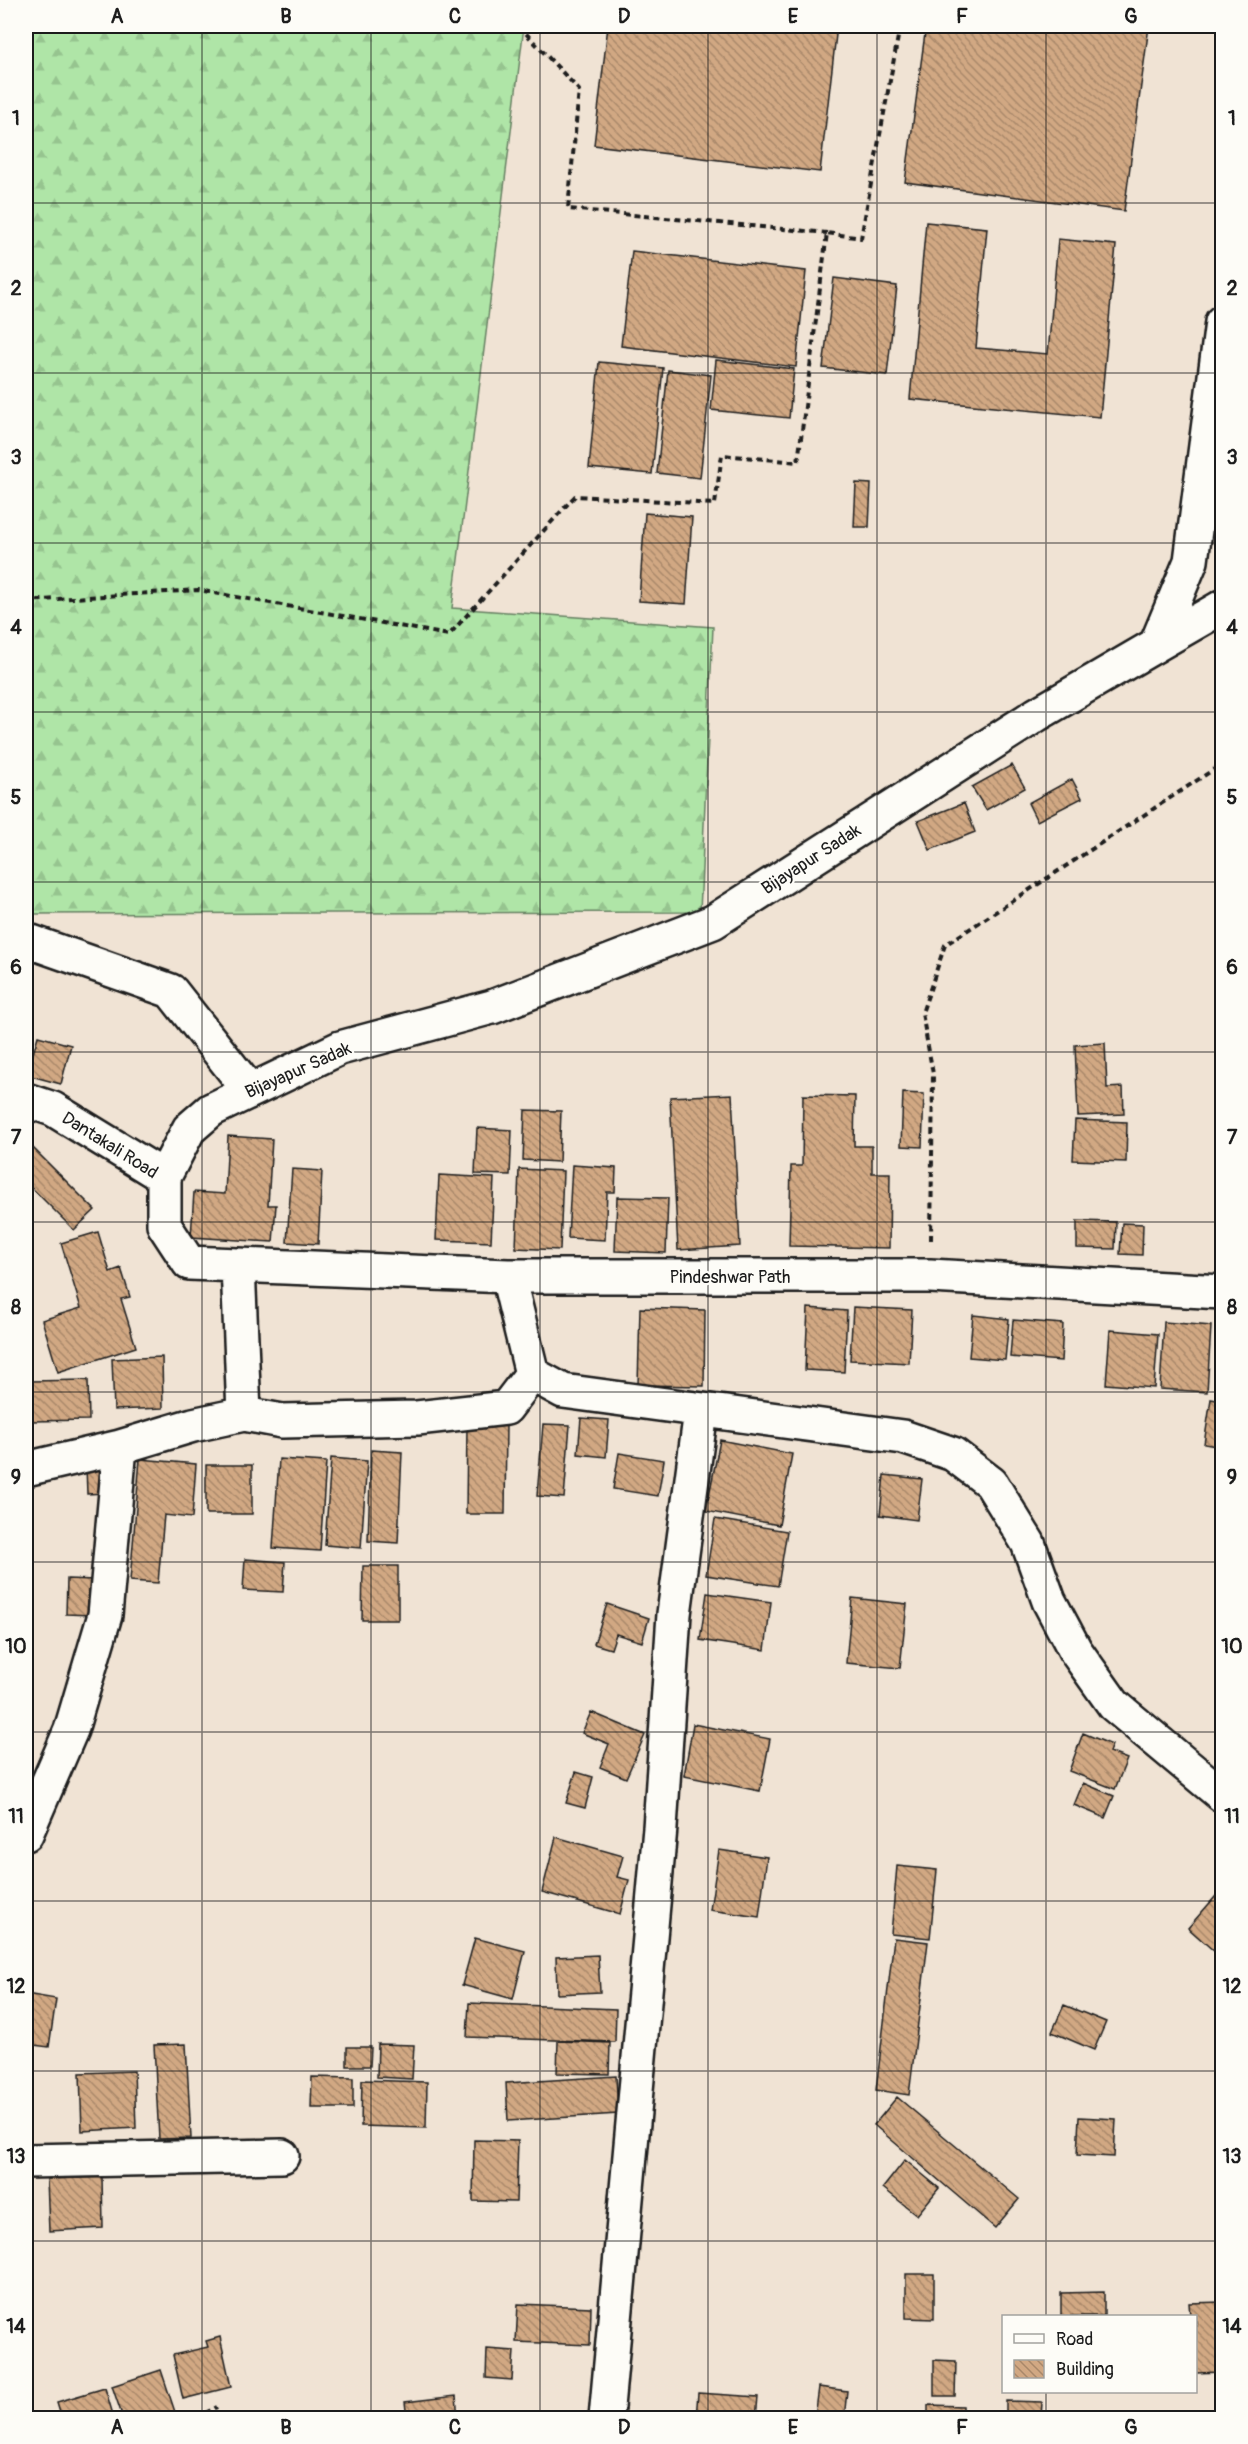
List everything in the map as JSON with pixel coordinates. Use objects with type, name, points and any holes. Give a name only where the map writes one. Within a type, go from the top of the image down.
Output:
[{"type":"street","points":[[1156,645],[1191,561],[1222,322]]},
{"type":"street","name":"Bijayapur Sadak","points":[[164,1177],[189,1128],[211,1110],[340,1048],[492,1007],[713,922],[1036,715],[1222,607]]},
{"type":"street","points":[[26,939],[171,991],[250,1091]]},
{"type":"street","name":"Dantakali Road","points":[[26,1100],[53,1109],[164,1177],[164,1225],[189,1263],[238,1265]]},
{"type":"street","points":[[238,1265],[244,1414]]},
{"type":"street","name":"Pindeshwar Path","points":[[238,1265],[508,1276],[930,1276],[1222,1292]]},
{"type":"street","points":[[508,1276],[532,1374],[563,1391],[903,1437],[953,1454],[991,1483],[1028,1543],[1049,1601],[1075,1650],[1114,1705],[1222,1795]]},
{"type":"street","points":[[26,1468],[120,1447],[193,1425],[244,1414],[282,1421],[417,1418],[506,1408],[532,1374]]},
{"type":"street","points":[[606,2418],[660,1828],[674,1614],[701,1411]]},
{"type":"street","points":[[26,1834],[70,1730],[105,1615],[120,1447]]},
{"type":"street","points":[[26,2161],[282,2156]]},
{"type":"path","points":[[519,26],[579,90],[568,209],[861,238],[900,26]]},
{"type":"path","points":[[26,601],[198,590],[449,634],[575,496],[715,504],[722,455],[798,462],[827,234]]},
{"type":"path","points":[[930,1276],[933,1074],[922,1012],[945,945],[1222,764]]},
{"type":"path","points":[[196,2418],[217,2407]]},
{"type":"green space","points":[[26,26],[524,26],[452,608],[713,627],[700,912],[26,914]]},
{"type":"building","points":[[71,26],[115,26],[114,31]]},
{"type":"building","points":[[608,26],[837,26],[820,172],[594,145]]},
{"type":"building","points":[[926,26],[1149,26],[1124,211],[905,182]]},
{"type":"building","points":[[926,222],[987,228],[976,348],[1048,354],[1058,239],[1116,245],[1100,417],[910,399]]},
{"type":"building","points":[[632,251],[806,271],[796,367],[621,346]]},
{"type":"building","points":[[834,278],[897,286],[887,375],[823,368]]},
{"type":"building","points":[[716,360],[794,369],[789,418],[711,410]]},
{"type":"building","points":[[599,362],[663,368],[652,474],[589,468]]},
{"type":"building","points":[[668,370],[711,375],[700,478],[657,473]]},
{"type":"building","points":[[856,483],[871,484],[869,527],[854,527]]},
{"type":"building","points":[[645,513],[692,517],[686,604],[639,601]]},
{"type":"building","points":[[1012,765],[1025,788],[986,810],[972,787]]},
{"type":"building","points":[[1072,779],[1082,798],[1037,821],[1028,803]]},
{"type":"building","points":[[964,803],[975,832],[930,850],[918,821]]},
{"type":"building","points":[[26,1024],[34,1026],[26,1053]]},
{"type":"building","points":[[38,1036],[71,1045],[61,1084],[27,1075]]},
{"type":"building","points":[[1105,1043],[1107,1088],[1123,1087],[1124,1114],[1078,1116],[1075,1045]]},
{"type":"building","points":[[903,1093],[924,1094],[922,1147],[901,1146]]},
{"type":"building","points":[[732,1094],[740,1246],[678,1250],[670,1097]]},
{"type":"building","points":[[803,1095],[855,1096],[854,1146],[872,1146],[872,1173],[890,1173],[889,1248],[789,1246],[791,1166],[802,1166]]},
{"type":"building","points":[[525,1110],[561,1111],[559,1162],[523,1160]]},
{"type":"building","points":[[1075,1120],[1127,1122],[1126,1162],[1073,1160]]},
{"type":"building","points":[[477,1128],[512,1130],[510,1175],[475,1174]]},
{"type":"building","points":[[228,1136],[272,1139],[268,1205],[276,1205],[273,1242],[191,1237],[194,1192],[225,1194]]},
{"type":"building","points":[[26,1141],[95,1210],[74,1230],[26,1182]]},
{"type":"building","points":[[572,1165],[616,1168],[615,1192],[607,1192],[605,1240],[568,1238]]},
{"type":"building","points":[[292,1169],[322,1171],[318,1244],[287,1242]]},
{"type":"building","points":[[519,1169],[563,1171],[560,1250],[516,1248]]},
{"type":"building","points":[[439,1175],[494,1178],[491,1242],[436,1240]]},
{"type":"building","points":[[617,1197],[668,1198],[666,1253],[615,1251]]},
{"type":"building","points":[[1077,1221],[1116,1222],[1115,1249],[1077,1248]]},
{"type":"building","points":[[1122,1223],[1143,1224],[1142,1255],[1120,1254]]},
{"type":"building","points":[[98,1232],[110,1272],[121,1268],[130,1297],[121,1299],[136,1347],[58,1372],[42,1320],[81,1308],[61,1243]]},
{"type":"building","points":[[853,1307],[912,1310],[909,1363],[850,1360]]},
{"type":"building","points":[[640,1308],[705,1310],[704,1386],[638,1385]]},
{"type":"building","points":[[808,1308],[847,1311],[844,1372],[805,1370]]},
{"type":"building","points":[[973,1315],[1009,1319],[1005,1360],[969,1357]]},
{"type":"building","points":[[1013,1320],[1063,1324],[1061,1361],[1010,1357]]},
{"type":"building","points":[[1164,1322],[1211,1326],[1207,1392],[1160,1389]]},
{"type":"building","points":[[1110,1330],[1158,1334],[1154,1388],[1106,1384]]},
{"type":"building","points":[[162,1357],[163,1408],[114,1410],[112,1359]]},
{"type":"building","points":[[88,1380],[89,1420],[32,1421],[30,1381]]},
{"type":"building","points":[[1211,1399],[1222,1401],[1222,1447],[1204,1444]]},
{"type":"building","points":[[581,1418],[609,1420],[606,1457],[578,1454]]},
{"type":"building","points":[[467,1424],[506,1424],[505,1514],[466,1514]]},
{"type":"building","points":[[543,1424],[570,1425],[564,1498],[537,1496]]},
{"type":"building","points":[[720,1440],[792,1454],[779,1525],[706,1511]]},
{"type":"building","points":[[371,1450],[402,1452],[398,1543],[368,1541]]},
{"type":"building","points":[[619,1453],[664,1460],[658,1496],[613,1489]]},
{"type":"building","points":[[331,1458],[367,1461],[361,1548],[325,1545]]},
{"type":"building","points":[[140,1459],[196,1464],[192,1518],[164,1515],[158,1583],[130,1581]]},
{"type":"building","points":[[279,1459],[326,1462],[320,1551],[273,1548]]},
{"type":"building","points":[[105,1465],[106,1493],[87,1494],[86,1466]]},
{"type":"building","points":[[206,1465],[252,1465],[252,1514],[206,1514]]},
{"type":"building","points":[[884,1475],[922,1479],[917,1520],[880,1515]]},
{"type":"building","points":[[715,1519],[787,1531],[778,1586],[706,1575]]},
{"type":"building","points":[[245,1559],[285,1562],[283,1592],[243,1590]]},
{"type":"building","points":[[363,1566],[398,1566],[398,1620],[362,1620]]},
{"type":"building","points":[[67,1579],[94,1580],[92,1615],[66,1614]]},
{"type":"building","points":[[707,1593],[771,1602],[765,1650],[700,1640]]},
{"type":"building","points":[[852,1598],[907,1604],[900,1668],[846,1663]]},
{"type":"building","points":[[607,1604],[649,1618],[642,1642],[616,1634],[611,1649],[594,1644]]},
{"type":"building","points":[[591,1712],[645,1735],[626,1778],[600,1767],[609,1744],[582,1733]]},
{"type":"building","points":[[693,1724],[770,1739],[760,1791],[684,1776]]},
{"type":"building","points":[[1083,1733],[1112,1745],[1109,1752],[1127,1759],[1115,1789],[1069,1771]]},
{"type":"building","points":[[576,1772],[593,1777],[585,1808],[566,1803]]},
{"type":"building","points":[[1083,1783],[1114,1796],[1105,1818],[1074,1805]]},
{"type":"building","points":[[556,1837],[623,1856],[617,1877],[629,1880],[620,1914],[542,1892]]},
{"type":"building","points":[[719,1850],[767,1857],[759,1917],[710,1910]]},
{"type":"building","points":[[897,1866],[937,1870],[930,1938],[891,1934]]},
{"type":"building","points":[[1222,1889],[1222,1944],[1215,1952],[1188,1928]]},
{"type":"building","points":[[475,1938],[525,1951],[513,1999],[462,1985]]},
{"type":"building","points":[[894,1938],[928,1942],[909,2095],[876,2090]]},
{"type":"building","points":[[598,1955],[600,1992],[557,1994],[556,1957]]},
{"type":"building","points":[[26,1994],[56,1999],[49,2047],[26,2044]]},
{"type":"building","points":[[469,2003],[616,2009],[615,2042],[467,2037]]},
{"type":"building","points":[[1064,2005],[1106,2022],[1094,2050],[1052,2032]]},
{"type":"building","points":[[558,2041],[610,2043],[609,2074],[557,2073]]},
{"type":"building","points":[[186,2044],[191,2138],[159,2139],[154,2045]]},
{"type":"building","points":[[378,2044],[414,2045],[412,2079],[377,2077]]},
{"type":"building","points":[[347,2047],[371,2047],[370,2066],[347,2066]]},
{"type":"building","points":[[134,2071],[136,2128],[82,2131],[80,2073]]},
{"type":"building","points":[[616,2076],[618,2114],[508,2121],[506,2083]]},
{"type":"building","points":[[312,2077],[353,2078],[353,2108],[311,2108]]},
{"type":"building","points":[[362,2080],[427,2082],[426,2128],[361,2126]]},
{"type":"building","points":[[897,2097],[1019,2199],[995,2228],[874,2125]]},
{"type":"building","points":[[1079,2117],[1116,2119],[1114,2157],[1077,2155]]},
{"type":"building","points":[[474,2140],[518,2141],[516,2202],[473,2201]]},
{"type":"building","points":[[905,2160],[939,2188],[917,2215],[883,2188]]},
{"type":"building","points":[[102,2177],[103,2228],[49,2231],[47,2179]]},
{"type":"building","points":[[906,2274],[934,2274],[934,2319],[906,2318]]},
{"type":"building","points":[[1104,2292],[1104,2315],[1061,2315],[1061,2293]]},
{"type":"building","points":[[1222,2302],[1222,2372],[1197,2373],[1197,2315],[1190,2315],[1189,2303]]},
{"type":"building","points":[[518,2304],[591,2307],[590,2345],[516,2342]]},
{"type":"building","points":[[220,2337],[231,2387],[183,2399],[173,2355],[208,2347],[206,2341]]},
{"type":"building","points":[[487,2349],[514,2351],[512,2380],[486,2378]]},
{"type":"building","points":[[934,2360],[956,2361],[955,2396],[934,2396]]},
{"type":"building","points":[[161,2370],[175,2412],[154,2418],[123,2418],[112,2386]]},
{"type":"building","points":[[819,2387],[847,2391],[844,2418],[815,2418]]},
{"type":"building","points":[[105,2388],[114,2418],[62,2418],[57,2402]]},
{"type":"building","points":[[698,2393],[758,2397],[756,2418],[696,2418]]},
{"type":"building","points":[[456,2396],[458,2418],[407,2418],[405,2402]]},
{"type":"building","points":[[1006,2401],[1042,2402],[1041,2418],[1006,2418]]},
{"type":"building","points":[[928,2405],[963,2406],[963,2418],[928,2418]]}]
